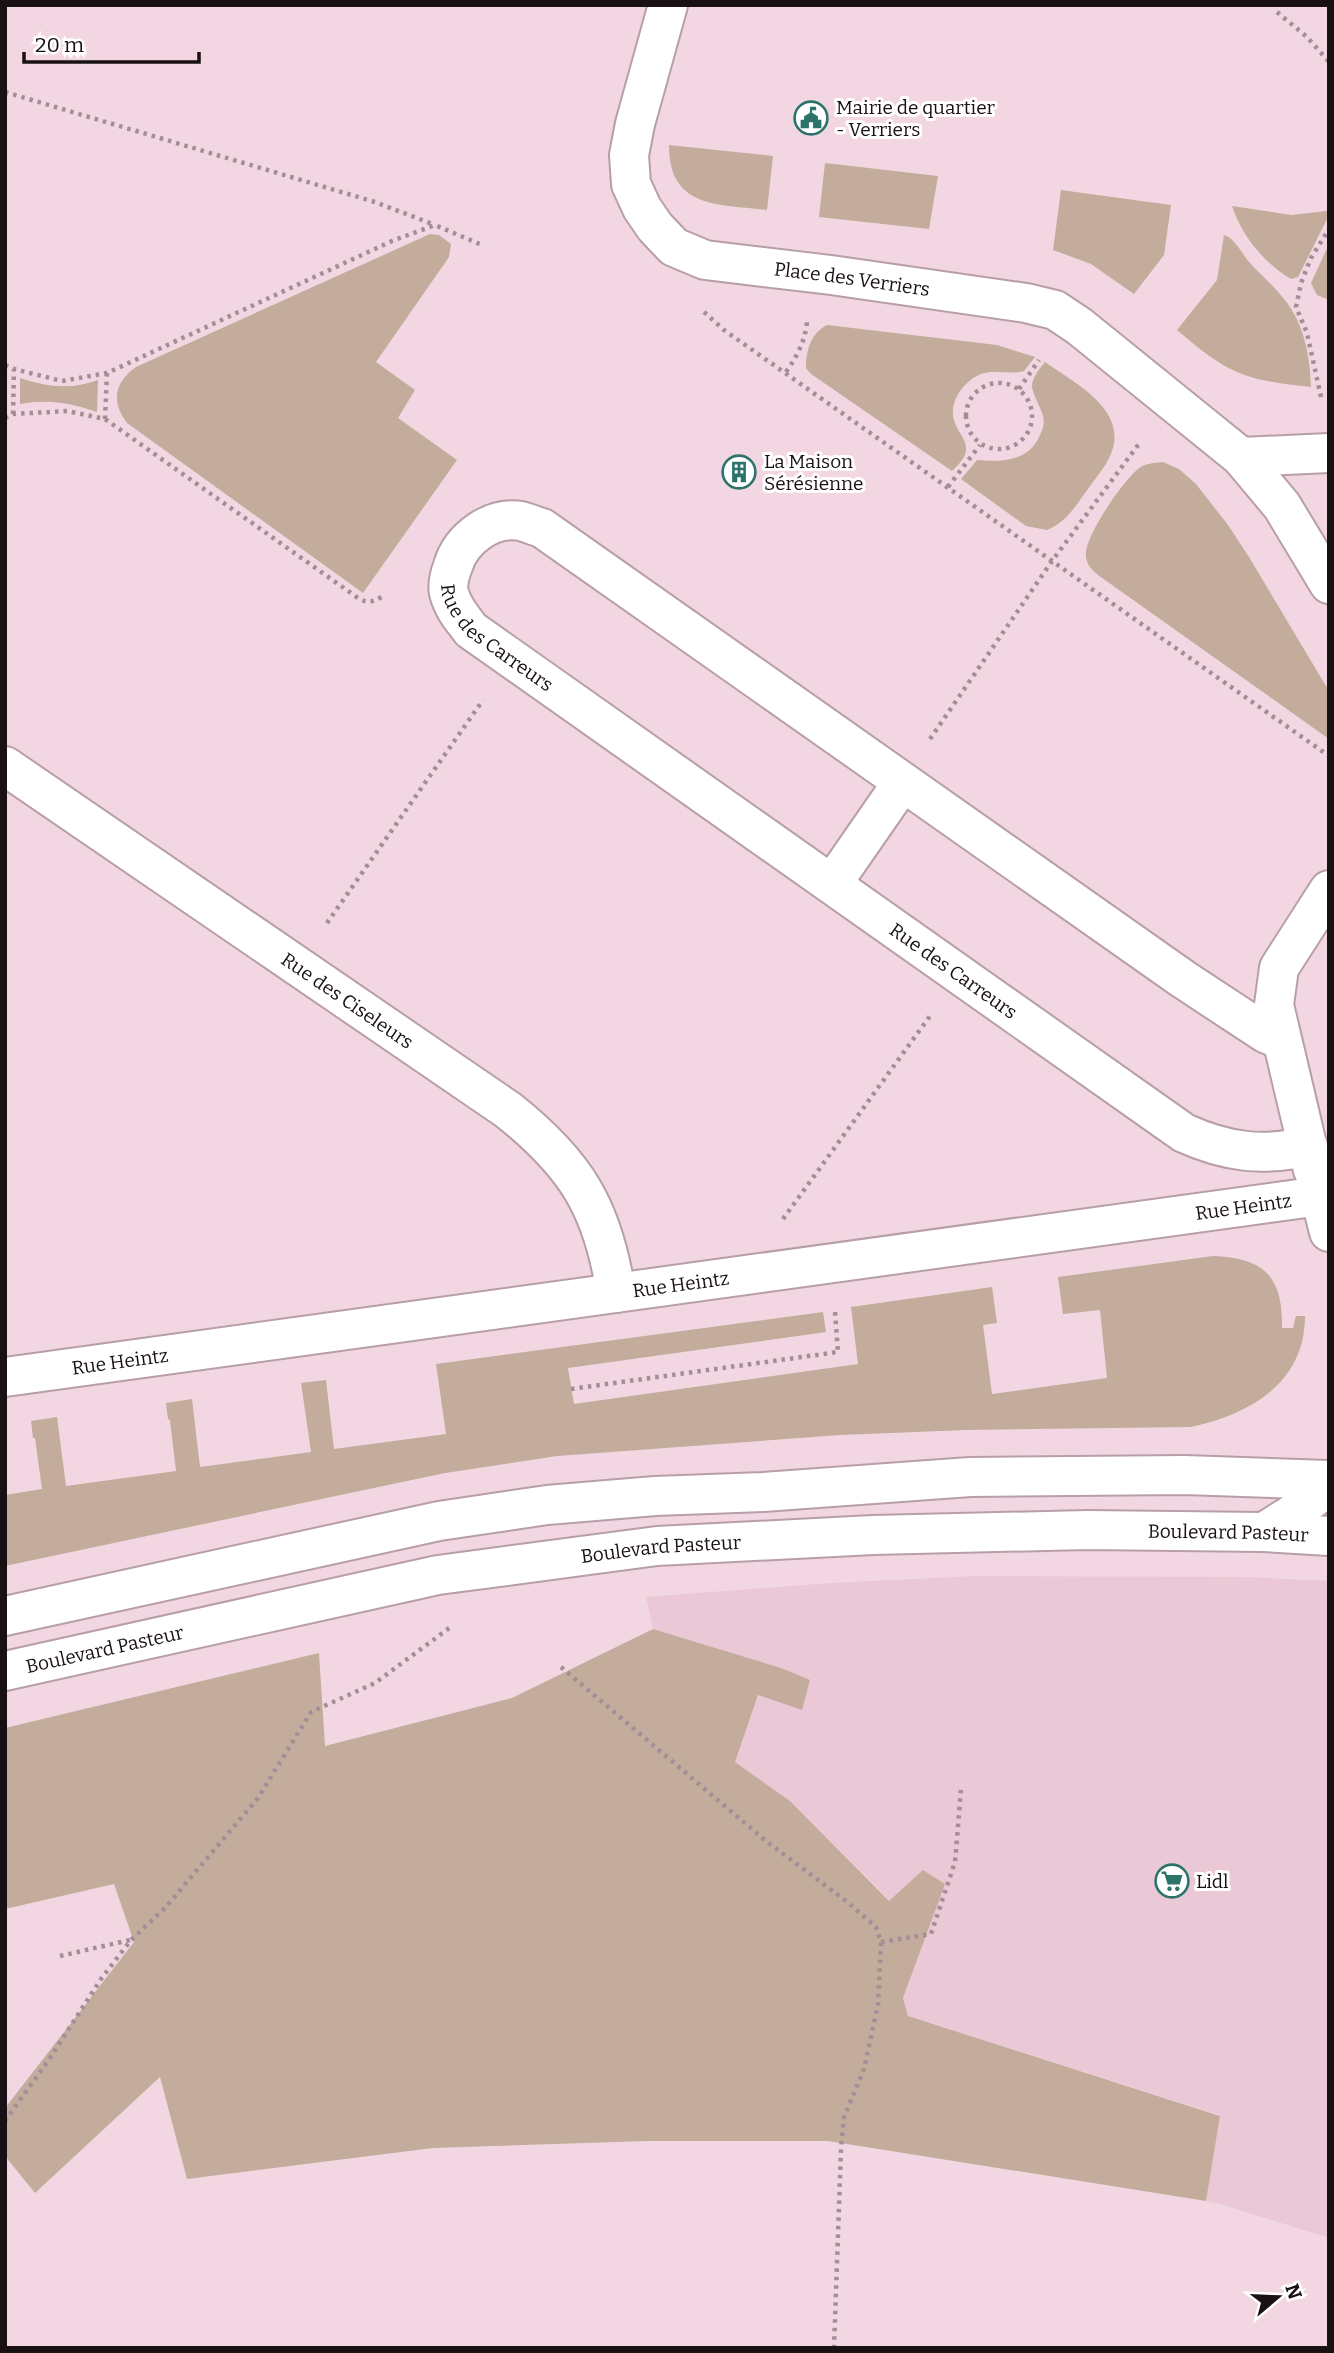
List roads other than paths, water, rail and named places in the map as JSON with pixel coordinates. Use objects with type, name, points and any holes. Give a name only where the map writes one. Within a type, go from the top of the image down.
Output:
[{"type":"street","name":"Place des Verriers","points":[[668,5],[629,155],[631,184],[642,208],[674,247],[705,260],[831,275],[1027,303],[1055,310],[1107,347],[1241,457],[1282,506],[1329,584]]},
{"type":"street","points":[[1241,457],[1329,453]]},
{"type":"street","name":"Rue des Carreurs","points":[[1280,1034],[1272,1036],[1265,1033],[1185,981],[542,528],[519,521],[491,525],[472,536],[459,550],[448,590],[455,611],[471,630],[1184,1133],[1234,1150],[1285,1152],[1308,1146]]},
{"type":"street","name":"Rue des Ciseleurs","points":[[5,766],[535,1131],[559,1155],[585,1192],[600,1224],[610,1256],[616,1293]]},
{"type":"street","points":[[832,884],[902,783]]},
{"type":"street","points":[[1326,1220],[1275,1005],[1279,968],[1329,890]]},
{"type":"street","name":"Rue Heintz","points":[[5,1377],[616,1293],[1326,1220]]},
{"type":"street","points":[[5,1616],[439,1521],[547,1505],[970,1477],[1184,1475],[1329,1480]]},
{"type":"street","points":[[1264,1532],[1329,1486]]},
{"type":"street","name":"Boulevard Pasteur","points":[[5,1671],[438,1575],[657,1546],[983,1532],[1113,1530],[1264,1532],[1329,1536]]},
{"type":"place","name":"Mairie de quartier - Verriers","points":[[811,118]]},
{"type":"place","name":"La Maison Sérésienne","points":[[739,472]]},
{"type":"place","name":"Lidl","points":[[1172,1881]]}]
